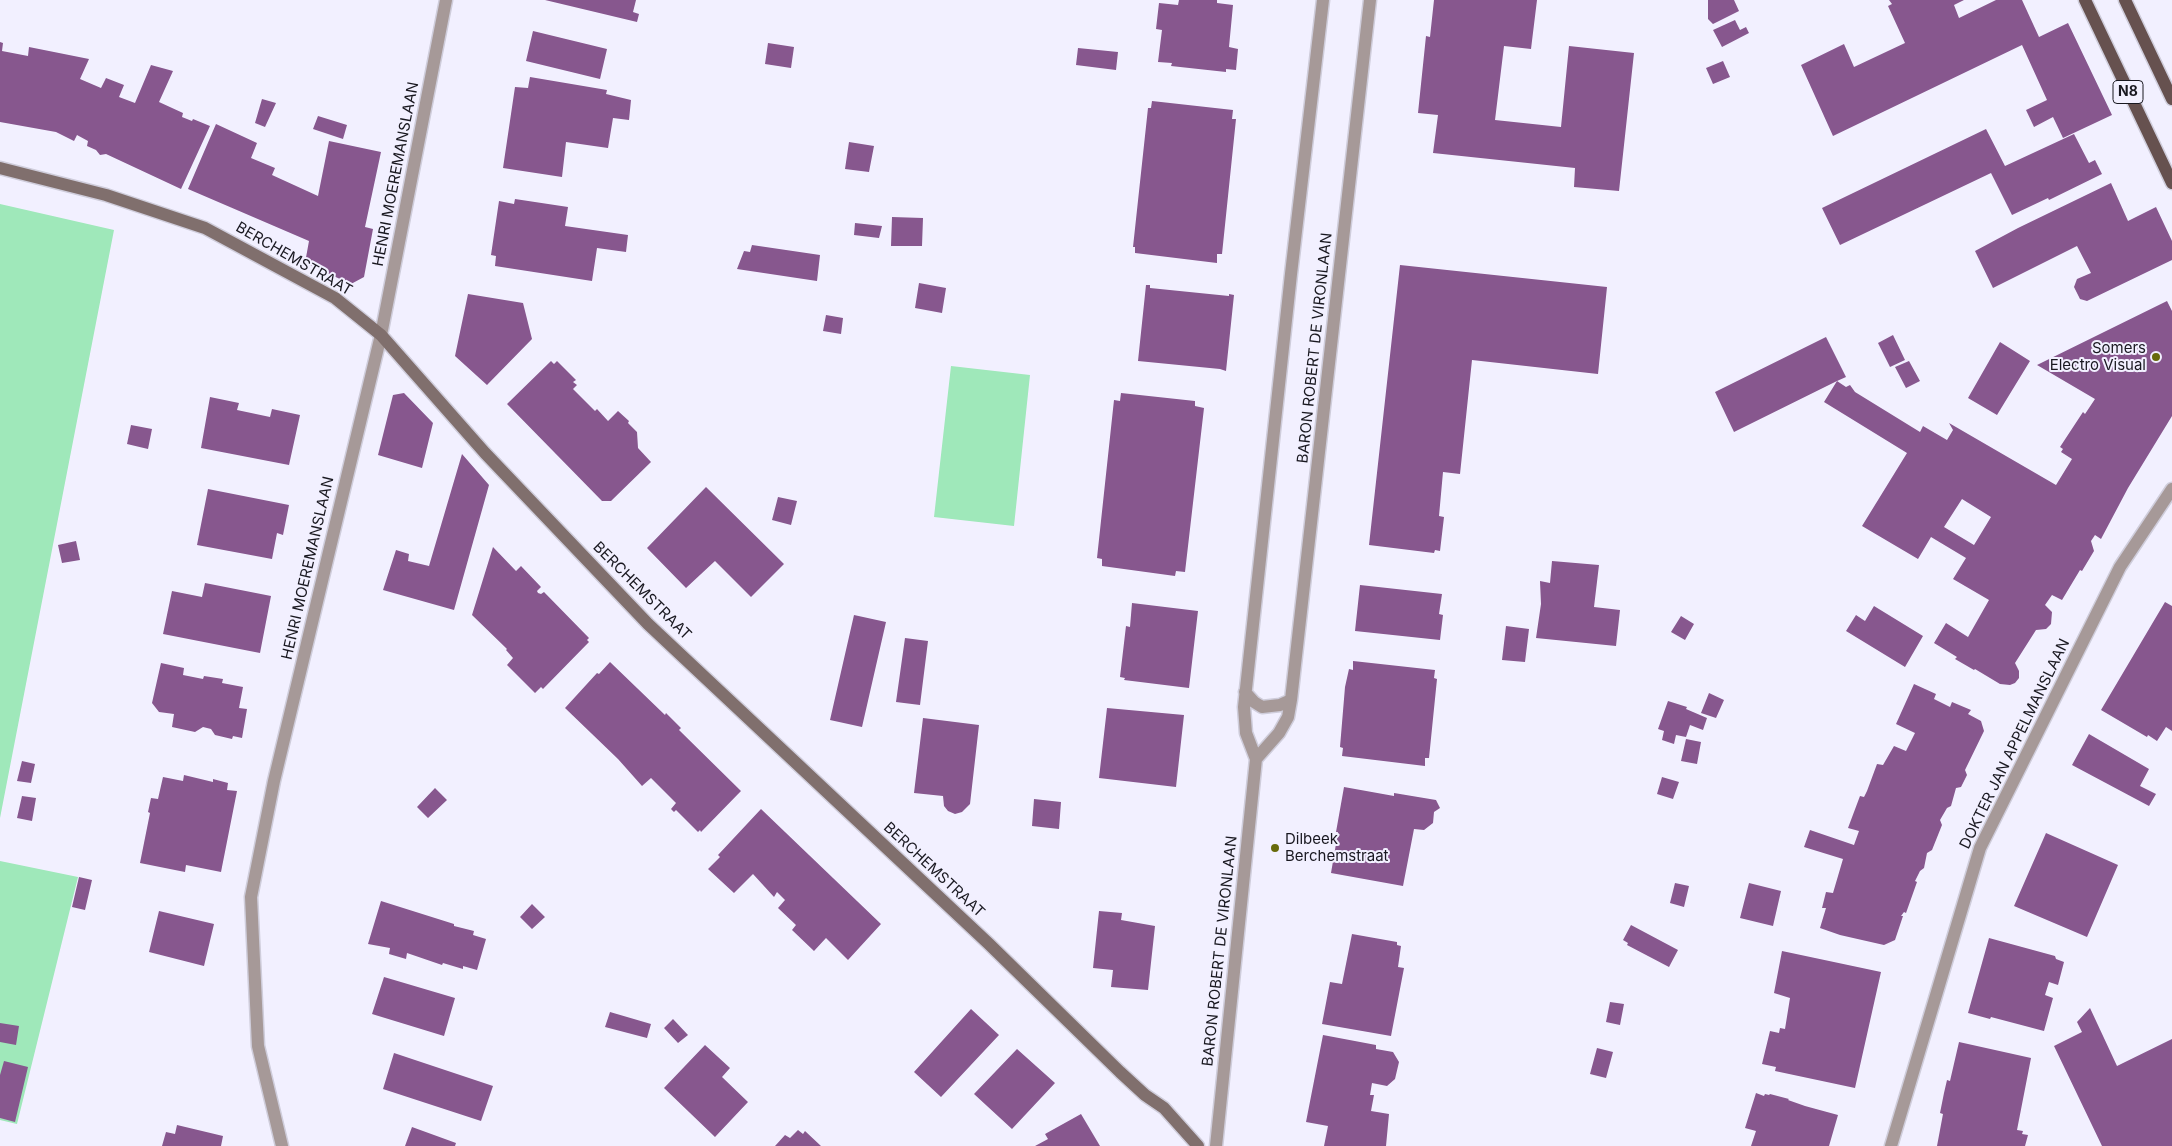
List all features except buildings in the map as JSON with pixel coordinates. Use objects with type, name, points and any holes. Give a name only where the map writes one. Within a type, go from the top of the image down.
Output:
[{"type":"main road","name":"N8","points":[[2084,0],[2172,183]]},
{"type":"main road","name":"N8","points":[[2125,0],[2172,99]]},
{"type":"street","name":"HENRI MOEREMANSLAAN","points":[[282,1146],[258,1046],[251,897],[274,781],[381,335],[446,0]]},
{"type":"street","name":"BARON ROBERT DE VIRONLAAN","points":[[1216,1146],[1256,759],[1246,733],[1245,692],[1290,274],[1323,0]]},
{"type":"street","name":"BARON ROBERT DE VIRONLAAN","points":[[1256,759],[1279,733],[1288,716],[1291,700],[1370,0]]},
{"type":"street","name":"BERCHEMSTRAAT","points":[[0,168],[106,195],[205,228],[335,298],[381,335],[485,453],[648,624],[990,944],[1120,1072],[1145,1095],[1164,1108],[1198,1146]]},
{"type":"street","name":"DOKTER JAN APPELMANSLAAN","points":[[1890,1146],[1980,848],[2120,567],[2172,489]]},
{"type":"street","points":[[1245,692],[1254,702],[1262,707],[1280,705],[1291,700]]},
{"type":"green space","points":[[0,204],[114,230],[0,818]]},
{"type":"green space","points":[[951,366],[1030,375],[1014,526],[934,517]]},
{"type":"green space","points":[[0,861],[78,877],[17,1124],[0,1120]]},
{"type":"place","name":"Somers Electro Visual","points":[[2156,357]]},
{"type":"place","name":"Dilbeek Berchemstraat","points":[[1275,848]]}]
